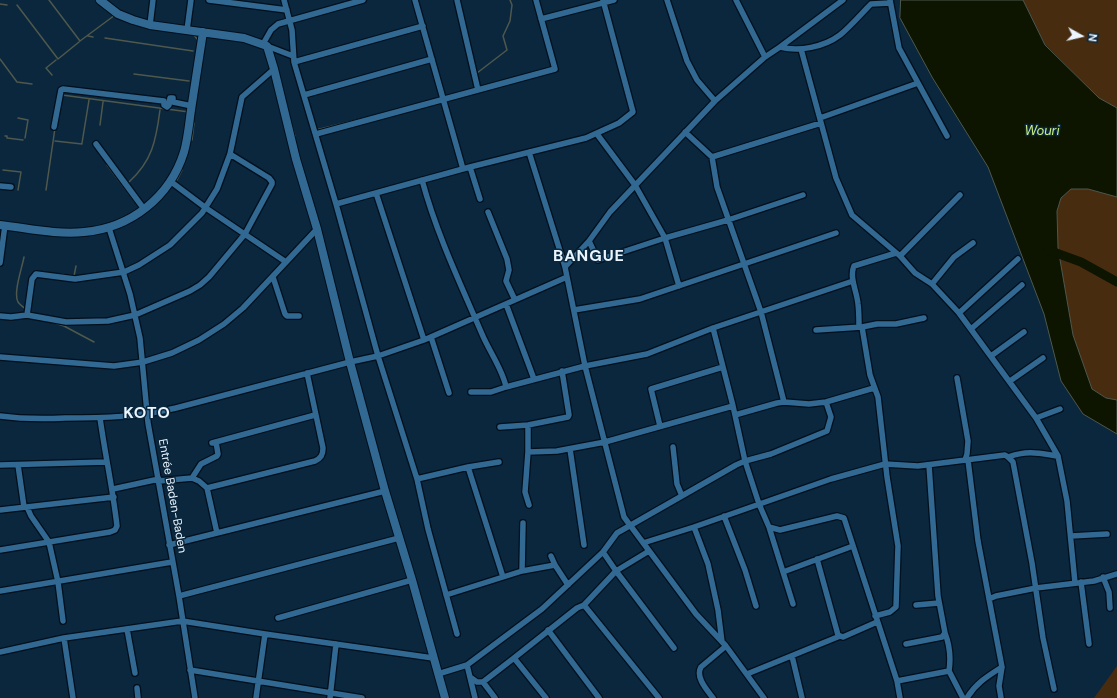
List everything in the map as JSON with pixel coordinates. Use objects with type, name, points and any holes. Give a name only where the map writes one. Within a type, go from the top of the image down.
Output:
[{"type":"main road","points":[[100,0],[110,3],[125,17],[150,24],[244,38],[265,45],[274,69],[296,160],[317,229],[350,362],[385,491],[445,698]]},
{"type":"main road","points":[[3,225],[71,233],[89,232],[109,228],[128,220],[144,210],[155,200],[170,181],[184,152],[203,32]]},
{"type":"street","points":[[150,24],[153,0]]},
{"type":"street","points":[[187,30],[191,0]]},
{"type":"street","points":[[209,0],[287,10]]},
{"type":"street","points":[[284,0],[292,30],[294,59],[378,356],[417,479],[428,529],[457,634]]},
{"type":"street","points":[[362,0],[278,24],[272,30],[265,45],[294,59],[423,26]]},
{"type":"street","points":[[416,0],[463,169]]},
{"type":"street","points":[[457,0],[478,90]]},
{"type":"street","points":[[316,134],[555,70],[536,0]]},
{"type":"street","points":[[541,19],[614,0]]},
{"type":"street","points":[[667,0],[687,60],[697,80],[715,101]]},
{"type":"street","points":[[736,0],[765,57]]},
{"type":"street","points":[[565,267],[589,241],[610,212],[715,101],[765,57],[843,0]]},
{"type":"street","points":[[780,47],[801,49],[825,43],[838,37],[871,4],[890,1],[899,48],[947,136]]},
{"type":"street","points":[[336,204],[470,167],[577,141],[597,134],[619,123],[634,112],[604,2]]},
{"type":"street","points":[[801,49],[836,178],[852,216],[898,255],[915,273],[932,284],[959,313],[1036,418],[1058,456],[1067,501],[1078,583],[1089,644]]},
{"type":"street","points":[[304,95],[432,59]]},
{"type":"street","points":[[27,315],[32,279],[36,274],[75,279],[124,272],[170,245],[206,208],[218,189],[230,154],[242,97],[274,69]]},
{"type":"street","points":[[712,158],[820,121],[918,83]]},
{"type":"street","points":[[54,127],[61,90],[63,89],[164,101],[164,105],[167,107],[169,105],[169,99],[173,98],[174,102],[192,106]]},
{"type":"street","points":[[685,132],[712,158],[717,187],[761,312],[784,402]]},
{"type":"street","points":[[597,134],[635,185],[665,238],[679,286]]},
{"type":"street","points":[[96,144],[144,210]]},
{"type":"street","points":[[530,152],[565,267],[585,366],[622,512],[630,526],[696,614],[724,644],[764,698]]},
{"type":"street","points":[[0,316],[11,317],[27,315],[66,322],[108,322],[135,315],[190,291],[200,285],[209,277],[244,234],[272,184],[269,178],[230,154]]},
{"type":"street","points":[[470,167],[480,200]]},
{"type":"street","points":[[422,180],[445,249],[504,379],[506,387]]},
{"type":"street","points":[[170,181],[206,208],[286,262]]},
{"type":"street","points":[[0,186],[11,188]]},
{"type":"street","points":[[376,193],[424,340]]},
{"type":"street","points":[[589,241],[598,260],[803,195]]},
{"type":"street","points":[[875,616],[890,612],[896,607],[898,546],[878,397],[870,375],[860,327],[858,303],[852,270],[854,266],[898,255],[960,195]]},
{"type":"street","points":[[488,212],[507,259],[509,270],[506,281],[515,300]]},
{"type":"street","points":[[0,263],[3,225]]},
{"type":"street","name":"Entrée Baden-Baden","points":[[109,228],[124,272],[140,338],[147,414],[179,596],[195,698]]},
{"type":"street","points":[[0,358],[114,366],[143,362],[178,349],[199,340],[224,324],[243,308],[317,229]]},
{"type":"street","points":[[574,310],[640,298],[836,234]]},
{"type":"street","points":[[932,284],[954,258],[973,243]]},
{"type":"street","points":[[959,313],[1018,259]]},
{"type":"street","points":[[273,277],[285,314],[287,316],[299,316]]},
{"type":"street","points":[[0,416],[100,418],[147,414],[176,408],[307,373],[378,356],[424,340],[567,277]]},
{"type":"street","points":[[471,392],[494,392],[506,387],[562,371],[647,354],[713,328],[853,281]]},
{"type":"street","points":[[971,329],[1022,285]]},
{"type":"street","points":[[506,304],[534,379]]},
{"type":"street","points":[[816,330],[860,327],[877,324],[896,324],[924,318]]},
{"type":"street","points":[[713,328],[745,461],[759,504],[769,527],[793,604]]},
{"type":"street","points":[[991,356],[1024,332]]},
{"type":"street","points":[[431,337],[449,393]]},
{"type":"street","points":[[1010,381],[1043,358]]},
{"type":"street","points":[[660,426],[651,389],[723,368]]},
{"type":"street","points":[[500,428],[528,425],[568,417],[569,415],[562,371]]},
{"type":"street","points":[[207,488],[315,461],[320,458],[323,454],[323,448],[307,373]]},
{"type":"street","points":[[957,378],[968,441],[967,460],[978,541],[1002,667],[999,686],[1001,698]]},
{"type":"street","points":[[735,415],[784,402],[809,404],[826,402],[874,388]]},
{"type":"street","points":[[438,674],[467,665],[542,609],[603,552],[614,536],[630,526],[745,461],[771,454],[827,431],[831,417],[826,402]]},
{"type":"street","points":[[528,452],[570,449],[605,442],[733,406]]},
{"type":"street","points":[[1036,418],[1060,409]]},
{"type":"street","points":[[192,478],[201,464],[217,456],[218,454],[214,443],[315,415]]},
{"type":"street","points":[[0,550],[115,530],[117,526],[114,497],[106,462],[100,418]]},
{"type":"street","points":[[528,425],[528,452],[525,492],[529,505]]},
{"type":"street","points":[[673,447],[677,484],[682,496]]},
{"type":"street","points":[[570,449],[584,545]]},
{"type":"street","points":[[643,542],[694,527],[831,478],[886,464],[910,466],[929,465],[1005,456],[1008,457],[1022,452],[1034,452],[1058,456]]},
{"type":"street","points":[[1008,457],[1013,462],[1036,588],[1043,638],[1054,689]]},
{"type":"street","points":[[0,465],[106,462]]},
{"type":"street","points":[[417,479],[468,467],[499,462]]},
{"type":"street","points":[[18,465],[26,507],[49,542],[58,582],[63,620]]},
{"type":"street","points":[[929,465],[939,603],[951,659],[949,671],[963,698]]},
{"type":"street","points":[[468,467],[503,577]]},
{"type":"street","points":[[112,489],[159,480],[192,478],[200,481],[207,488],[217,533]]},
{"type":"street","points":[[169,545],[385,491]]},
{"type":"street","points":[[0,510],[114,497]]},
{"type":"street","points":[[724,516],[746,570],[756,606]]},
{"type":"street","points":[[769,527],[780,530],[837,516],[846,520],[875,616],[897,681],[900,698]]},
{"type":"street","points":[[522,523],[522,571]]},
{"type":"street","points":[[694,527],[708,564],[724,644]]},
{"type":"street","points":[[1071,536],[1107,534]]},
{"type":"street","points":[[179,596],[399,538]]},
{"type":"street","points":[[783,572],[853,546]]},
{"type":"street","points":[[470,677],[477,682],[484,682],[548,630],[577,608],[584,605],[616,571],[649,551]]},
{"type":"street","points":[[603,552],[674,648]]},
{"type":"street","points":[[551,556],[554,565],[568,585]]},
{"type":"street","points":[[817,559],[838,635],[840,636]]},
{"type":"street","points":[[0,591],[172,562]]},
{"type":"street","points":[[446,595],[522,571],[554,565]]},
{"type":"street","points":[[989,599],[996,596],[1036,588],[1078,583],[1117,574]]},
{"type":"street","points":[[1103,578],[1108,592],[1110,608]]},
{"type":"street","points":[[278,618],[412,580]]},
{"type":"street","points":[[916,605],[939,603]]},
{"type":"street","points":[[584,605],[657,696],[650,698]]},
{"type":"street","points":[[0,652],[64,638],[182,620],[264,634],[434,658]]},
{"type":"street","points":[[746,674],[840,636],[843,637],[877,622]]},
{"type":"street","points":[[127,629],[135,673]]},
{"type":"street","points":[[548,630],[599,698]]},
{"type":"street","points":[[906,644],[942,637],[945,633]]},
{"type":"street","points":[[256,698],[264,634]]},
{"type":"street","points":[[64,638],[73,698]]},
{"type":"street","points":[[331,695],[336,644]]},
{"type":"street","points":[[713,698],[705,688],[699,675],[699,670],[701,666],[724,644]]},
{"type":"street","points":[[792,656],[802,698]]},
{"type":"street","points":[[514,658],[546,698]]},
{"type":"street","points":[[467,665],[475,698]]},
{"type":"street","points":[[967,698],[972,689],[1002,667]]},
{"type":"street","points":[[190,670],[331,695],[362,698]]},
{"type":"street","points":[[897,681],[949,671]]},
{"type":"street","points":[[484,682],[495,698]]},
{"type":"street","points":[[137,688],[138,698]]},
{"type":"shaded area","points":[[1023,0],[1117,0],[1117,108],[1099,98],[1045,44]]},
{"type":"shaded area","points":[[1071,189],[1088,189],[1117,197],[1117,400],[1106,398],[1092,389],[1073,335],[1058,248],[1057,211],[1061,198]]},
{"type":"shaded area","points":[[1117,666],[1117,698],[1094,698]]},
{"type":"water","name":"Wouri","points":[[901,0],[1023,0],[1045,45],[1099,98],[1117,108],[1117,197],[1088,189],[1071,189],[1061,198],[1057,211],[1058,248],[1073,335],[1092,389],[1106,398],[1117,400],[1117,434],[1083,414],[1061,381],[1044,314],[988,167],[932,77],[900,18]]},
{"type":"waterway","points":[[49,0],[80,41],[115,15]]},
{"type":"waterway","points":[[477,73],[507,50],[503,36],[510,21],[512,5],[510,0]]},
{"type":"waterway","points":[[0,4],[7,5]]},
{"type":"waterway","points":[[17,5],[58,59],[79,42]]},
{"type":"waterway","points":[[193,34],[198,40]]},
{"type":"waterway","points":[[88,36],[93,37]]},
{"type":"waterway","points":[[105,38],[193,51]]},
{"type":"waterway","points":[[0,59],[17,82],[32,84]]},
{"type":"waterway","points":[[52,75],[46,68],[56,60]]},
{"type":"waterway","points":[[134,74],[189,81]]},
{"type":"waterway","points":[[62,95],[189,112]]},
{"type":"waterway","points":[[82,143],[89,100]]},
{"type":"waterway","points":[[100,125],[103,102]]},
{"type":"waterway","points":[[129,182],[143,166],[152,150],[160,110]]},
{"type":"waterway","points":[[316,130],[369,117]]},
{"type":"waterway","points":[[18,118],[28,120],[25,138]]},
{"type":"waterway","points":[[192,140],[194,123]]},
{"type":"waterway","points":[[292,126],[295,136]]},
{"type":"waterway","points":[[46,190],[55,128]]},
{"type":"waterway","points":[[5,136],[7,136],[7,138],[23,140]]},
{"type":"waterway","points":[[55,141],[82,144]]},
{"type":"waterway","points":[[107,165],[138,206]]},
{"type":"waterway","points":[[3,170],[21,172],[18,190]]},
{"type":"waterway","points":[[177,180],[182,170]]},
{"type":"waterway","points":[[1048,250],[1081,262],[1117,282]]},
{"type":"waterway","points":[[24,257],[17,287],[17,298],[18,302],[26,309]]},
{"type":"waterway","points":[[61,274],[74,276],[76,266]]},
{"type":"waterway","points":[[48,321],[64,326],[94,342]]},
{"type":"district","name":"BANGUE","points":[[589,257]]},
{"type":"district","name":"KOTO","points":[[147,414]]}]
